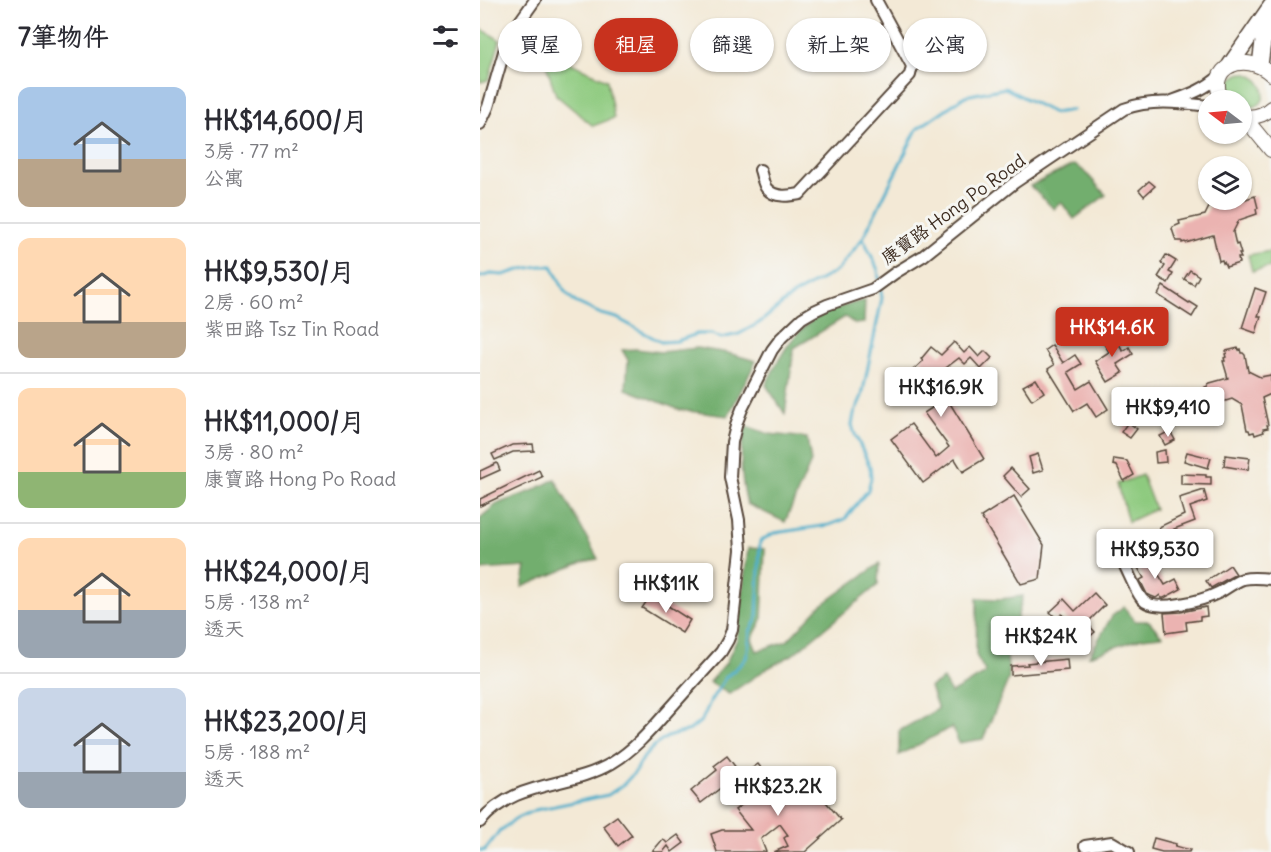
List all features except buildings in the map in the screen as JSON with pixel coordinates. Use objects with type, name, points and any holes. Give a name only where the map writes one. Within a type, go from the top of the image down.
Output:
[{"type":"main road","points":[[1226,69],[1271,6]]},
{"type":"main road","points":[[1266,69],[1263,42],[1271,26]]},
{"type":"street","points":[[480,124],[488,107],[508,38],[535,0]]},
{"type":"street","points":[[876,0],[903,50]]},
{"type":"street","points":[[1218,90],[1226,69],[1242,62],[1249,62],[1266,69]]},
{"type":"street","name":"康寶路 Hong Po Road","points":[[1166,103],[1201,90],[1226,69]]},
{"type":"street","points":[[760,170],[767,189],[777,195],[800,194],[911,72]]},
{"type":"street","name":"康寶路 Hong Po Road","points":[[480,822],[498,805],[515,795],[591,773],[621,758],[643,739],[721,652],[728,640],[734,618],[741,550],[739,520],[731,488],[729,465],[732,442],[738,420],[772,350],[790,328],[802,318],[827,305],[873,290],[923,256],[1014,183],[1124,109],[1141,104],[1198,105]]},
{"type":"street","points":[[1252,117],[1263,114],[1271,108]]},
{"type":"street","points":[[1252,127],[1271,150]]},
{"type":"street","points":[[1125,566],[1143,600],[1149,605],[1158,606],[1206,598],[1244,579],[1271,579]]},
{"type":"street","points":[[1085,846],[1112,842],[1129,852]]},
{"type":"green space","points":[[480,28],[498,39],[498,47],[489,79],[480,82]]},
{"type":"green space","points":[[582,68],[607,80],[614,118],[593,126],[556,95],[548,72],[582,72]]},
{"type":"green space","points":[[1242,73],[1252,75],[1258,80],[1264,94],[1258,105],[1252,107],[1252,90],[1229,90],[1231,80]]},
{"type":"green space","points":[[1073,165],[1086,173],[1106,195],[1074,219],[1061,202],[1054,209],[1030,186]]},
{"type":"green space","points":[[1271,251],[1271,267],[1252,271],[1248,255]]},
{"type":"green space","points":[[865,300],[864,323],[855,324],[845,317],[794,348],[785,414],[766,385],[789,344],[814,319],[834,309]]},
{"type":"green space","points":[[697,348],[756,361],[728,416],[680,410],[626,389],[628,360],[622,350],[661,352]]},
{"type":"green space","points":[[746,426],[769,434],[807,438],[811,462],[785,522],[747,504],[741,465]]},
{"type":"green space","points":[[1142,475],[1155,509],[1128,522],[1118,484]]},
{"type":"green space","points":[[555,479],[598,559],[583,562],[522,587],[526,567],[480,570],[480,518],[497,504],[532,491]]},
{"type":"green space","points":[[748,548],[765,549],[762,620],[752,639],[757,651],[787,641],[819,607],[879,564],[878,585],[792,655],[729,694],[709,682],[726,663],[737,639]]},
{"type":"green space","points":[[1023,596],[1007,656],[1009,678],[983,739],[959,743],[952,727],[899,755],[899,731],[938,709],[930,687],[943,679],[951,693],[986,673],[976,655],[977,598],[1001,599]]},
{"type":"green space","points":[[1124,607],[1135,621],[1149,621],[1162,636],[1142,638],[1089,656],[1112,616]]},
{"type":"waterway","points":[[879,279],[878,270],[863,238],[917,129],[965,96],[1005,88],[1054,113],[1072,110]]},
{"type":"waterway","points":[[480,277],[491,274],[503,275],[540,266],[552,266],[565,292],[575,302],[601,314],[617,318],[661,342],[677,341],[697,334],[712,334],[721,338],[739,334],[759,323],[793,295],[838,270],[863,238]]},
{"type":"waterway","points":[[480,850],[485,850],[498,833],[515,819],[535,810],[608,795],[623,785],[654,746],[667,737],[690,730],[702,720],[711,700],[726,677],[746,658],[750,631],[757,619],[760,541],[774,533],[829,525],[845,519],[868,490],[871,478],[870,467],[852,425],[862,396],[882,298],[880,286]]}]
